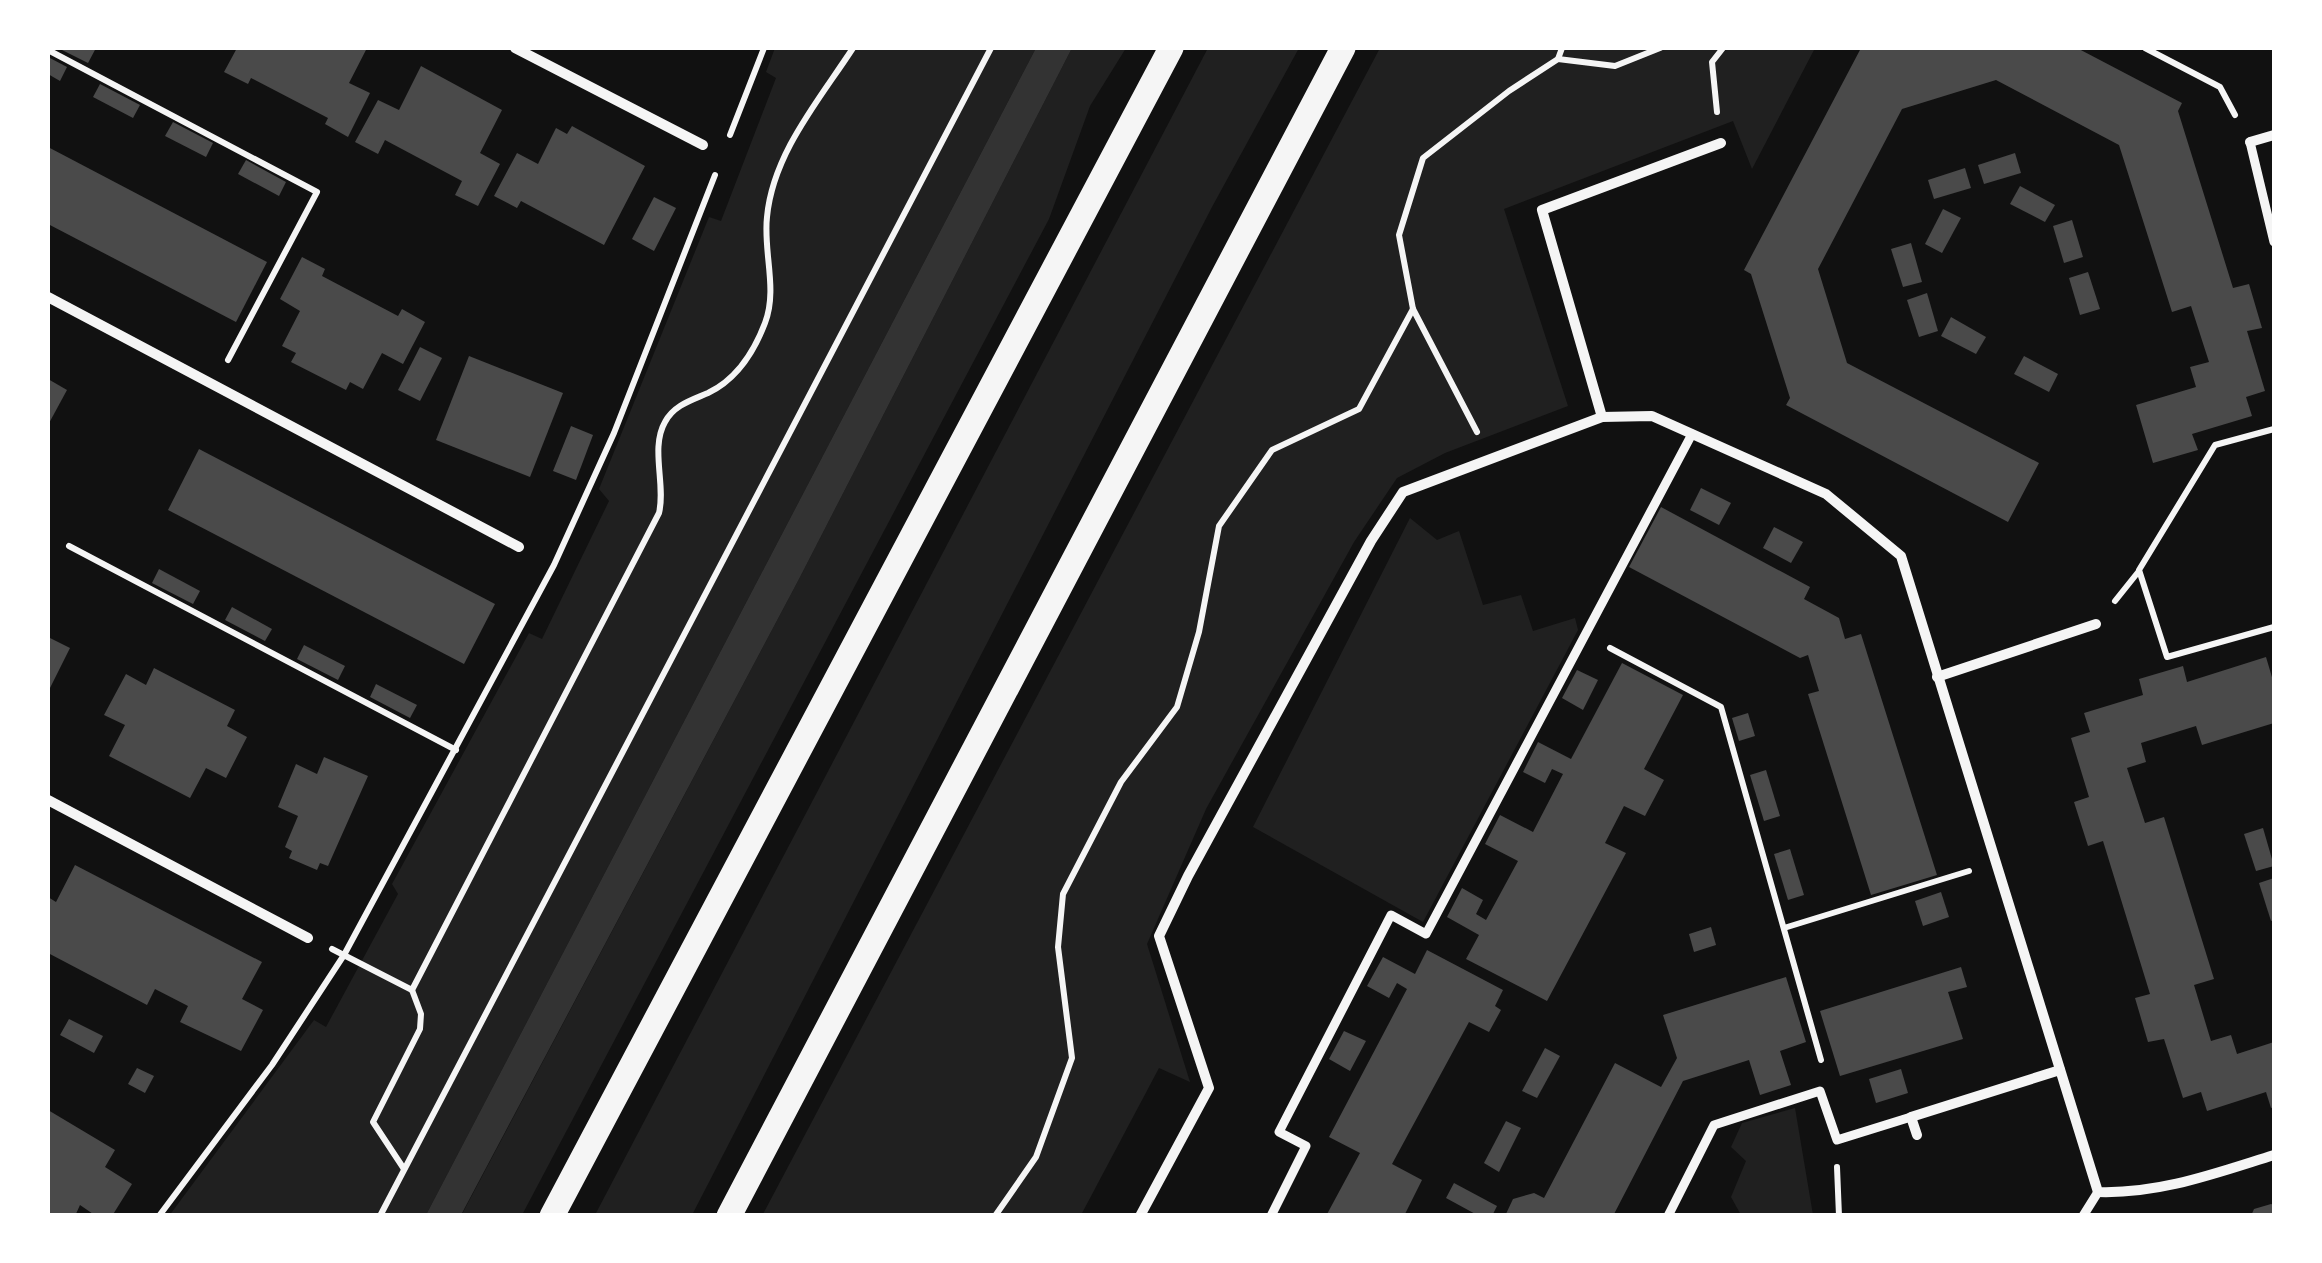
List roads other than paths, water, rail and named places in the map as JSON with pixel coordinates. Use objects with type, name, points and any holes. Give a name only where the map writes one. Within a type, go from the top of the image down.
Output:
[{"type":"main road","points":[[552,1216],[1171,48]]},
{"type":"main road","points":[[729,1216],[1343,48]]},
{"type":"street","points":[[515,48],[704,146]]},
{"type":"street","points":[[2274,135],[2250,142],[2274,242]]},
{"type":"street","points":[[1602,418],[1542,210],[1721,142]]},
{"type":"street","points":[[48,297],[519,546]]},
{"type":"street","points":[[1140,1216],[1209,1088],[1159,936],[1370,541],[1402,492],[1602,418],[1652,416],[1826,494],[1900,556],[2098,1192]]},
{"type":"street","points":[[1271,1216],[1306,1146],[1279,1132],[1391,914],[1426,934],[1692,434]]},
{"type":"street","points":[[1936,677],[2096,624]]},
{"type":"street","points":[[48,800],[308,938]]},
{"type":"street","points":[[1668,1216],[1714,1124],[1820,1090],[1837,1140],[2060,1070]]},
{"type":"street","points":[[1911,1117],[1917,1135]]},
{"type":"street","points":[[2098,1192],[2135,1193],[2176,1185],[2274,1155]]},
{"type":"street","points":[[2082,1216],[2098,1192]]}]
